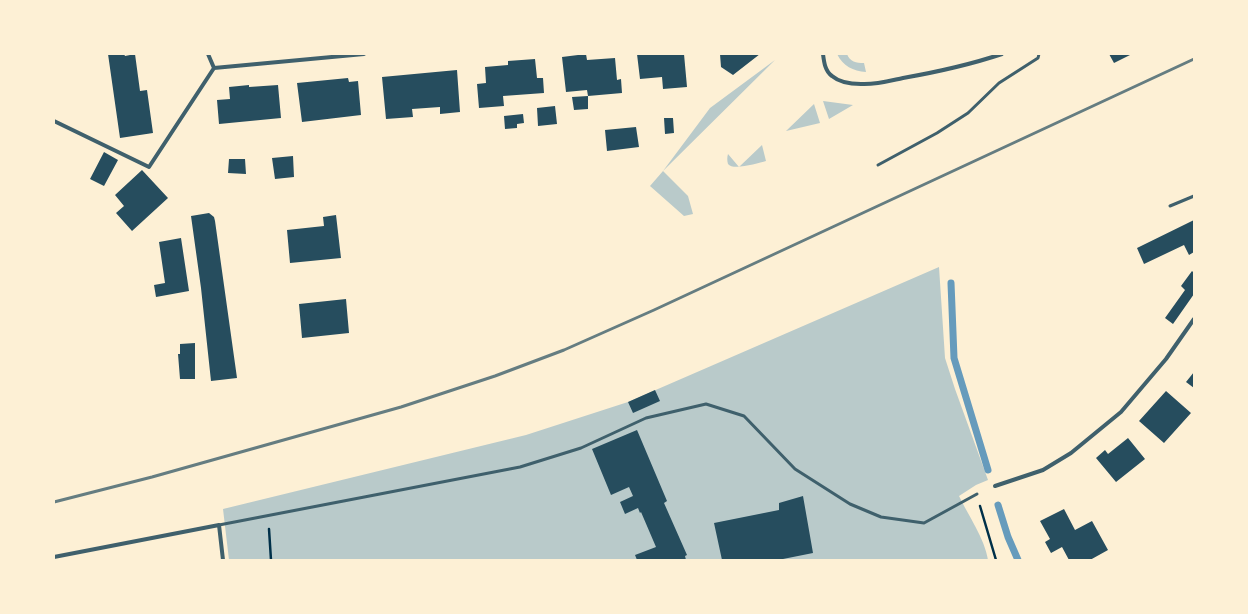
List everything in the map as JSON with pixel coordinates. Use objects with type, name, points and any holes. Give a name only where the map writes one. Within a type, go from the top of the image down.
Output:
[{"type":"street","points":[[208,54],[214,68]]},
{"type":"street","points":[[214,68],[364,54]]},
{"type":"street","points":[[823,54],[827,71],[832,76],[839,80],[860,84],[874,84],[945,70],[1002,54]]},
{"type":"street","points":[[54,121],[149,167],[214,68]]},
{"type":"street","points":[[995,486],[1043,470],[1071,453],[1121,412],[1166,359],[1194,319]]},
{"type":"street","points":[[54,557],[219,524],[223,560]]},
{"type":"lane","points":[[878,165],[937,133],[968,113],[998,83],[1038,58],[1039,54]]},
{"type":"lane","points":[[1170,206],[1194,196]]},
{"type":"lane","points":[[219,524],[268,516],[520,467],[581,448],[646,418],[706,404],[744,416],[795,470],[850,504],[881,517],[924,523],[976,494]]},
{"type":"path","points":[[976,494],[986,522],[996,560]]},
{"type":"path","points":[[268,516],[271,560]]},
{"type":"shaded area","points":[[837,54],[847,54],[854,62],[864,63],[866,72],[845,65]]},
{"type":"shaded area","points":[[775,60],[663,171],[710,108]]},
{"type":"shaded area","points":[[823,101],[853,105],[829,119]]},
{"type":"shaded area","points":[[814,104],[820,123],[786,131]]},
{"type":"shaded area","points":[[762,145],[766,161],[739,167]]},
{"type":"shaded area","points":[[728,154],[739,167],[728,164]]},
{"type":"shaded area","points":[[663,171],[688,196],[693,214],[684,216],[650,186]]},
{"type":"shaded area","points":[[939,267],[945,358],[988,480],[976,485],[959,496],[980,536],[988,560],[229,560],[223,509],[526,435],[628,402]]},
{"type":"building","points":[[108,54],[124,54],[125,56],[135,54],[140,91],[147,90],[153,133],[120,138]]},
{"type":"building","points":[[586,54],[587,60],[615,58],[617,80],[621,79],[622,93],[588,96],[587,90],[566,92],[562,57]]},
{"type":"building","points":[[637,54],[684,54],[687,87],[663,89],[662,77],[640,79]]},
{"type":"building","points":[[720,54],[760,54],[733,75],[721,67]]},
{"type":"building","points":[[1109,54],[1132,54],[1114,63]]},
{"type":"building","points":[[535,59],[537,78],[543,78],[544,93],[503,96],[504,106],[479,108],[477,84],[486,83],[485,67],[508,65],[508,61]]},
{"type":"building","points":[[457,70],[460,112],[440,114],[440,107],[412,109],[413,117],[386,119],[382,77]]},
{"type":"building","points":[[348,78],[349,82],[358,81],[361,115],[302,122],[297,83]]},
{"type":"building","points":[[249,85],[249,87],[278,85],[281,118],[219,124],[217,100],[230,99],[229,87]]},
{"type":"building","points":[[588,96],[588,109],[574,110],[572,97]]},
{"type":"building","points":[[555,106],[557,124],[538,126],[537,108]]},
{"type":"building","points":[[523,114],[524,123],[517,124],[517,128],[505,129],[504,116]]},
{"type":"building","points":[[664,118],[673,118],[674,133],[665,134]]},
{"type":"building","points":[[636,127],[639,147],[607,151],[605,130]]},
{"type":"building","points":[[104,152],[118,160],[104,186],[90,179]]},
{"type":"building","points":[[293,156],[294,177],[275,179],[272,158]]},
{"type":"building","points":[[229,159],[245,159],[246,174],[228,173]]},
{"type":"building","points":[[142,170],[168,198],[132,231],[116,213],[124,206],[115,195]]},
{"type":"building","points":[[209,213],[214,217],[215,221],[237,378],[211,381],[201,288],[191,216]]},
{"type":"building","points":[[336,215],[341,258],[290,263],[287,230],[324,226],[323,217]]},
{"type":"building","points":[[1194,220],[1194,252],[1189,255],[1184,245],[1144,264],[1137,248]]},
{"type":"building","points":[[181,238],[189,291],[156,297],[154,285],[165,283],[159,242]]},
{"type":"building","points":[[1192,271],[1194,273],[1194,294],[1173,324],[1165,318],[1185,290],[1181,286]]},
{"type":"building","points":[[346,299],[349,333],[302,338],[299,304]]},
{"type":"building","points":[[195,343],[195,379],[180,379],[178,354],[180,354],[180,344]]},
{"type":"building","points":[[1194,372],[1194,388],[1186,382]]},
{"type":"building","points":[[655,390],[660,401],[633,413],[628,402]]},
{"type":"building","points":[[1166,391],[1191,413],[1164,443],[1139,421]]},
{"type":"building","points":[[637,430],[667,501],[664,503],[687,555],[685,556],[686,560],[637,560],[635,555],[656,547],[638,508],[625,514],[620,502],[633,496],[629,487],[611,495],[592,449]]},
{"type":"building","points":[[1128,438],[1145,459],[1116,482],[1096,458],[1105,450],[1108,454]]},
{"type":"building","points":[[803,496],[813,553],[778,560],[722,560],[714,523],[779,510],[779,503]]},
{"type":"building","points":[[1064,509],[1075,530],[1092,521],[1108,550],[1090,560],[1069,560],[1062,547],[1051,553],[1045,542],[1050,539],[1040,521]]},
{"type":"waterway","points":[[951,283],[954,358],[988,470]]},
{"type":"waterway","points":[[998,505],[1008,537],[1018,560]]},
{"type":"railway","points":[[54,502],[152,477],[401,407],[495,376],[564,350],[654,310],[1194,59]]}]
